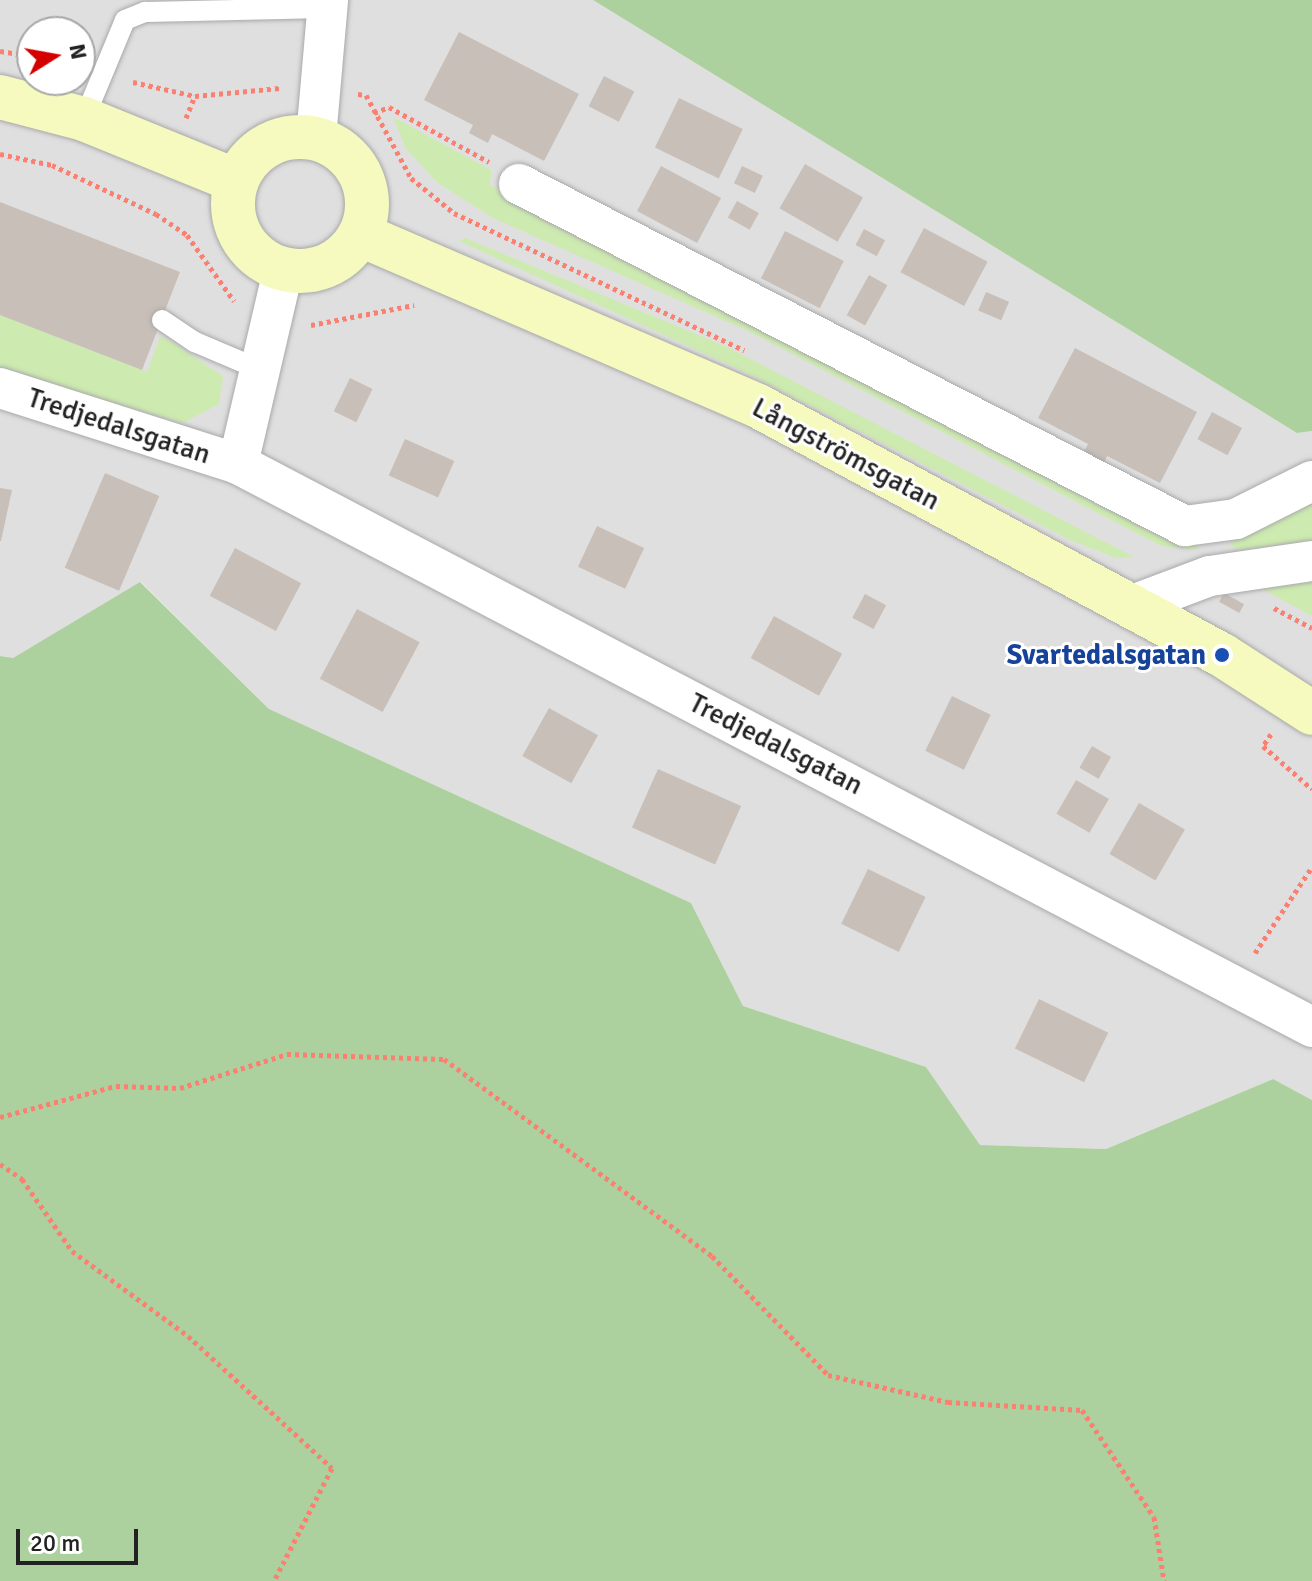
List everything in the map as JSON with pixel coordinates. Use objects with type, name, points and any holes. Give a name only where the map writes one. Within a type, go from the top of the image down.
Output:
[{"type":"street","points":[[316,138],[327,4]]},
{"type":"street","points":[[0,97],[84,119],[237,181]]},
{"type":"street","points":[[316,138],[335,146],[362,176],[368,195],[361,235],[336,262],[301,272],[283,270],[266,263],[240,236],[233,200],[237,181],[269,145],[316,138]]},
{"type":"street","points":[[519,184],[1185,526],[1236,519],[1312,481]]},
{"type":"street","name":"Långströmsgatan","points":[[361,235],[758,406],[1130,606],[1312,713]]},
{"type":"street","name":"Tredjedalsgatan","points":[[238,464],[263,371],[283,270]]},
{"type":"street","name":"Tredjedalsgatan","points":[[0,388],[238,464],[1028,873],[1233,987],[1312,1027]]},
{"type":"street","points":[[1130,606],[1210,576],[1312,561]]},
{"type":"lane","points":[[84,119],[125,20],[145,12],[327,4]]},
{"type":"lane","points":[[162,320],[195,342],[263,371]]},
{"type":"path","points":[[102,70],[167,94],[318,90]]},
{"type":"path","points":[[374,113],[389,107],[519,184]]},
{"type":"path","points":[[0,154],[52,165],[104,188]]},
{"type":"path","points":[[1233,987],[1312,867]]},
{"type":"path","points":[[0,1117],[116,1086],[180,1088],[287,1054],[444,1059],[712,1256],[828,1375],[948,1402],[1082,1410],[1154,1517],[1164,1581]]},
{"type":"path","points":[[0,1164],[22,1179],[72,1251],[188,1336],[332,1468],[274,1581]]},
{"type":"shaded area","points":[[0,0],[593,0],[1297,433],[1312,431],[1312,1100],[1273,1079],[1106,1149],[980,1145],[926,1067],[743,1006],[691,903],[269,709],[141,582],[13,658],[0,656]]},
{"type":"green space","points":[[593,0],[1312,0],[1312,431],[1297,433]]},
{"type":"green space","points":[[393,117],[491,170],[490,185],[1198,544],[1197,550],[1161,546],[748,331],[493,218],[438,183],[406,149]]},
{"type":"green space","points":[[465,238],[725,346],[1134,557],[1116,558],[1070,540],[747,373],[459,241]]},
{"type":"green space","points":[[0,315],[147,372],[160,337],[169,340],[223,376],[219,404],[183,423],[0,370]]},
{"type":"green space","points":[[1312,495],[1312,541],[1242,550],[1230,545],[1231,536]]},
{"type":"green space","points":[[1312,574],[1312,616],[1251,583]]},
{"type":"green space","points":[[140,582],[269,709],[691,903],[743,1006],[926,1067],[980,1145],[1106,1149],[1273,1079],[1312,1100],[1312,1581],[0,1581],[0,656],[13,658]]},
{"type":"building","points":[[459,32],[579,94],[544,161],[492,134],[488,143],[469,133],[473,125],[424,100]]},
{"type":"building","points":[[604,76],[634,91],[619,122],[589,106]]},
{"type":"building","points":[[679,98],[743,129],[719,179],[655,147]]},
{"type":"building","points":[[805,164],[863,198],[838,242],[780,208]]},
{"type":"building","points":[[661,166],[721,198],[697,243],[637,211]]},
{"type":"building","points":[[742,166],[763,176],[755,193],[734,183]]},
{"type":"building","points":[[737,201],[759,213],[750,230],[728,218]]},
{"type":"building","points":[[0,202],[180,272],[142,370],[0,315]]},
{"type":"building","points":[[924,228],[988,262],[964,306],[901,272]]},
{"type":"building","points":[[864,229],[885,240],[877,256],[856,245]]},
{"type":"building","points":[[785,231],[844,261],[820,308],[761,278]]},
{"type":"building","points":[[869,275],[887,285],[865,325],[847,315]]},
{"type":"building","points":[[986,292],[1009,302],[1001,320],[978,310]]},
{"type":"building","points":[[1075,348],[1197,412],[1160,483],[1107,456],[1104,463],[1084,452],[1088,444],[1038,418]]},
{"type":"building","points":[[350,378],[372,389],[356,422],[334,411]]},
{"type":"building","points":[[1212,412],[1242,428],[1227,455],[1197,439]]},
{"type":"building","points":[[405,439],[454,461],[438,498],[389,476]]},
{"type":"building","points":[[105,473],[159,496],[119,591],[65,568]]},
{"type":"building","points":[[0,488],[12,490],[1,541],[0,541]]},
{"type":"building","points":[[597,526],[644,548],[625,589],[578,567]]},
{"type":"building","points":[[235,548],[301,583],[276,631],[210,596]]},
{"type":"building","points":[[1224,593],[1244,604],[1239,613],[1219,602]]},
{"type":"building","points":[[865,594],[886,605],[874,629],[852,618]]},
{"type":"building","points":[[357,609],[420,642],[383,712],[320,679]]},
{"type":"building","points":[[774,616],[842,654],[819,696],[751,658]]},
{"type":"building","points":[[952,696],[991,715],[964,770],[925,751]]},
{"type":"building","points":[[549,708],[598,735],[571,783],[522,756]]},
{"type":"building","points":[[1092,746],[1111,757],[1099,779],[1080,768]]},
{"type":"building","points":[[658,769],[741,806],[715,864],[632,827]]},
{"type":"building","points":[[1076,780],[1109,799],[1089,833],[1056,814]]},
{"type":"building","points":[[1139,803],[1185,830],[1155,881],[1110,854]]},
{"type":"building","points":[[868,869],[926,897],[899,952],[841,924]]},
{"type":"building","points":[[1039,999],[1108,1033],[1084,1082],[1015,1048]]},
{"type":"place","name":"Svartedalsgatan","points":[[1222,655]]}]
